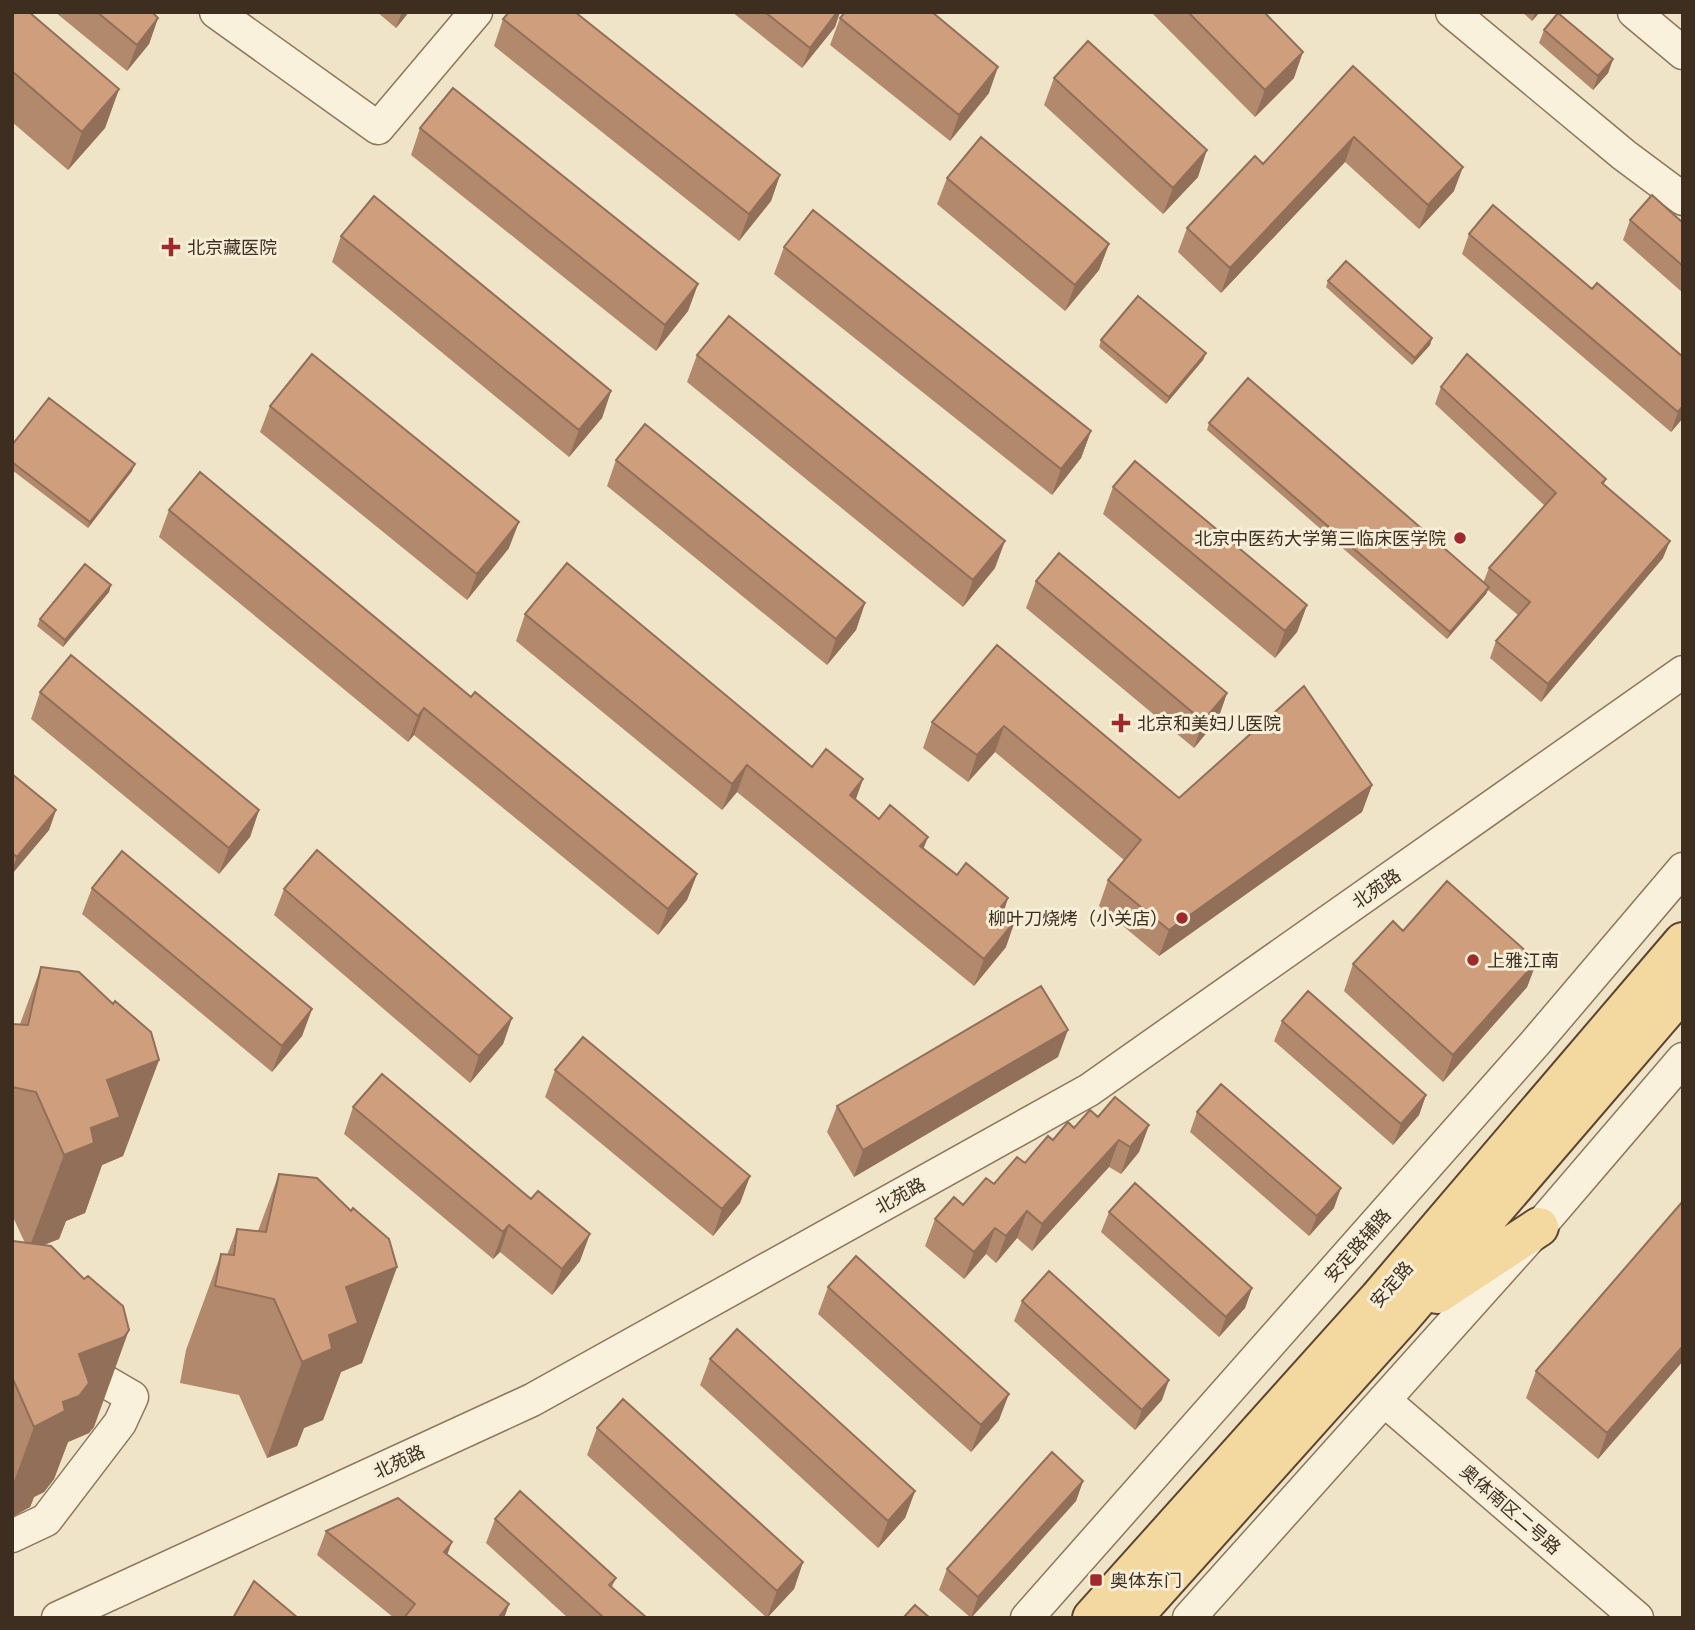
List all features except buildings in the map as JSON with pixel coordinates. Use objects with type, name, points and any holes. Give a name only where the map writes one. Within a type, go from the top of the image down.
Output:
[{"type":"main road","name":"安定路","points":[[1092,1618],[1379,1298],[1683,942]]},
{"type":"main road","name":"安定路","points":[[1132,1618],[1401,1318],[1683,990]]},
{"type":"main road","points":[[1401,1318],[1539,1227]]},
{"type":"street","points":[[216,12],[377,128],[476,12]]},
{"type":"street","points":[[1452,12],[1624,155],[1683,199]]},
{"type":"street","points":[[1634,12],[1683,53]]},
{"type":"street","name":"北苑路","points":[[58,1618],[532,1401],[1089,1090],[1683,672]]},
{"type":"street","name":"安定路辅路","points":[[1027,1618],[1536,1042],[1683,869]]},
{"type":"street","points":[[1189,1618],[1539,1227],[1683,1059]]},
{"type":"street","points":[[12,1536],[46,1521],[120,1423],[132,1397],[58,1354],[51,1342]]},
{"type":"street","name":"奥体南区二号路","points":[[1384,1400],[1637,1618]]},
{"type":"place","name":"北京藏医院","points":[[171,247]]},
{"type":"place","name":"北京中医药大学第三临床医学院","points":[[1460,538]]},
{"type":"place","name":"北京和美妇儿医院","points":[[1121,723]]},
{"type":"place","name":"柳叶刀烧烤（小关店）","points":[[1182,918]]},
{"type":"place","name":"上雅江南","points":[[1473,960]]},
{"type":"place","name":"奥体东门","points":[[1096,1580]]}]
